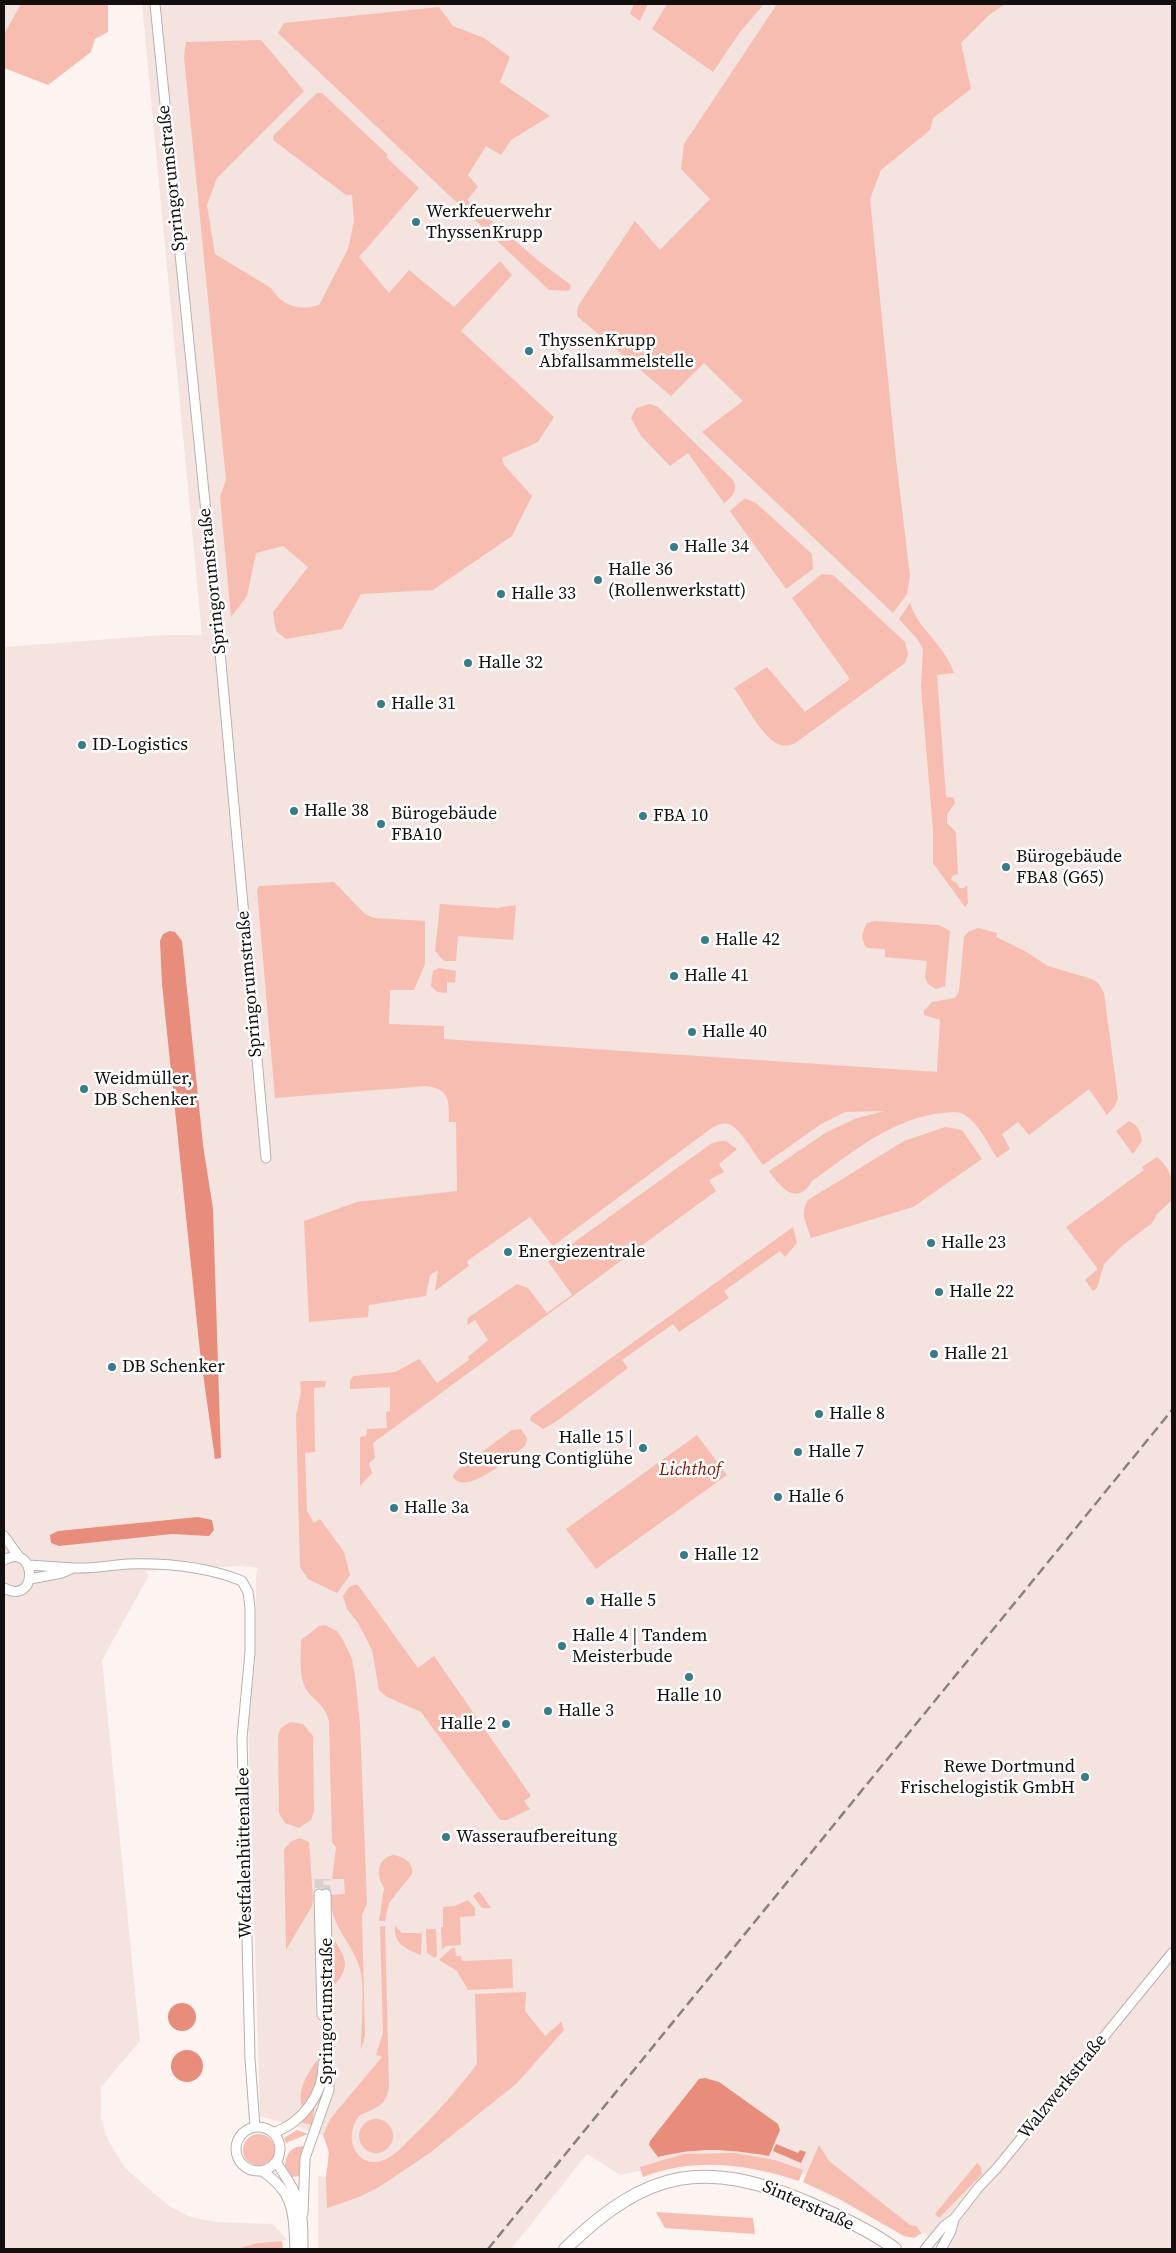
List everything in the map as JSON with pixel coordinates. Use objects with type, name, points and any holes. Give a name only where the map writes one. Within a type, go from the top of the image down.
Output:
[{"type":"street","name":"Springorumstraße","points":[[155,4],[220,652],[266,1158]]},
{"type":"street","points":[[4,1536],[28,1566],[30,1579]]},
{"type":"street","points":[[4,1560],[12,1557],[20,1558]]},
{"type":"street","name":"Westfalenhüttenallee","points":[[74,1568],[155,1564],[217,1573],[242,1581],[248,1592],[250,1652],[242,1738],[250,2059],[255,2127]]},
{"type":"street","points":[[28,1566],[62,1565],[74,1568]]},
{"type":"street","points":[[4,1588],[14,1591],[20,1590],[30,1579],[74,1568]]},
{"type":"street","name":"Springorumstraße","points":[[273,2133],[296,2121],[312,2102],[320,2086],[323,2068],[323,1894],[329,2090],[305,2158],[303,2214]]},
{"type":"street","name":"Walzwerkstraße","points":[[925,2249],[944,2226],[954,2219],[1172,1953]]},
{"type":"street","points":[[262,2171],[276,2162],[280,2155],[280,2146],[273,2133],[265,2128],[255,2127],[247,2130],[240,2136],[237,2144],[237,2153],[240,2162],[248,2169],[262,2171],[278,2182],[290,2202],[295,2249]]},
{"type":"street","points":[[276,2162],[295,2190],[303,2214],[304,2249]]},
{"type":"street","name":"Sinterstraße","points":[[565,2249],[593,2222],[624,2199],[667,2182],[713,2176],[740,2179],[775,2189],[824,2209],[892,2247],[906,2249]]},
{"type":"street","name":"Walzwerkstraße","points":[[941,2249],[951,2231],[954,2219]]},
{"type":"shaded area","points":[[4,4],[21,4],[4,34]]},
{"type":"shaded area","points":[[142,4],[1172,4],[1172,2249],[952,2249],[832,2180],[764,2166],[706,2157],[620,2175],[587,2154],[511,2249],[318,2249],[318,2176],[326,2177],[329,2158],[327,2141],[323,2135],[260,2116],[248,1711],[255,1667],[256,1576],[258,1568],[239,1566],[145,1571],[149,1575],[102,1660],[140,2041],[101,2087],[101,2119],[108,2140],[125,2168],[169,2206],[191,2217],[215,2222],[273,2224],[287,2240],[258,2243],[236,2249],[4,2249],[4,647],[163,635],[202,635]]},
{"type":"shaded area","points":[[170,931],[175,932],[182,941],[203,1145],[213,1209],[221,1458],[215,1459],[200,1352],[162,984],[160,941],[163,934]]},
{"type":"shaded area","points":[[198,1517],[212,1520],[214,1530],[209,1536],[172,1534],[59,1546],[51,1543],[50,1535],[58,1531]]},
{"type":"shaded area","points":[[182,2003],[192,2007],[196,2017],[192,2027],[182,2031],[172,2027],[168,2017],[172,2007]]},
{"type":"shaded area","points":[[187,2050],[193,2051],[198,2055],[202,2060],[202,2072],[198,2077],[193,2081],[187,2082],[181,2081],[176,2077],[172,2072],[171,2066],[172,2060],[176,2055],[181,2051]]},
{"type":"shaded area","points":[[705,2078],[719,2082],[778,2124],[780,2130],[769,2156],[701,2150],[658,2157],[649,2145],[650,2141],[699,2079]]},
{"type":"shaded area","points":[[776,2144],[798,2153],[800,2150],[806,2152],[801,2163],[773,2151]]},
{"type":"green space","points":[[21,4],[108,4],[108,32],[95,39],[91,52],[48,85],[4,68],[4,34]]},
{"type":"green space","points":[[634,4],[648,4],[640,21],[630,14]]},
{"type":"green space","points":[[667,4],[764,4],[740,32],[713,72],[652,29]]},
{"type":"green space","points":[[777,4],[1005,4],[989,15],[961,43],[971,89],[933,118],[930,130],[881,170],[870,199],[896,459],[910,576],[907,594],[893,613],[702,432],[743,401],[704,363],[671,396],[577,316],[578,306],[635,221],[660,250],[710,199],[681,169],[684,144]]},
{"type":"green space","points":[[439,7],[453,26],[484,38],[510,57],[500,82],[550,116],[511,140],[501,155],[486,146],[468,175],[478,187],[467,200],[540,262],[571,285],[569,291],[549,290],[278,33],[284,23]]},
{"type":"green space","points":[[261,40],[304,91],[217,178],[207,205],[215,254],[271,288],[280,299],[292,306],[312,307],[319,305],[348,249],[354,222],[352,195],[346,195],[273,140],[274,135],[317,93],[322,93],[388,155],[386,157],[419,188],[359,257],[389,293],[409,270],[454,307],[500,261],[512,275],[461,331],[554,417],[538,442],[502,458],[504,465],[532,496],[512,536],[433,590],[361,594],[342,629],[286,639],[276,631],[273,612],[308,567],[283,546],[256,553],[247,596],[231,617],[220,497],[226,480],[184,57],[186,42]]},
{"type":"green space","points":[[650,404],[658,407],[734,481],[734,494],[724,503],[688,453],[670,466],[641,436],[631,418],[636,408]]},
{"type":"green space","points":[[745,498],[756,503],[812,554],[813,569],[786,589],[730,511]]},
{"type":"green space","points":[[822,574],[833,575],[905,642],[908,654],[905,663],[794,744],[780,745],[766,735],[734,688],[767,667],[805,712],[850,679],[792,598]]},
{"type":"green space","points":[[910,603],[919,621],[944,653],[954,673],[937,675],[946,797],[953,797],[955,803],[947,814],[947,823],[956,832],[958,874],[952,876],[951,880],[957,883],[959,888],[964,888],[967,885],[968,903],[965,907],[933,863],[933,830],[921,688],[923,649],[918,640],[899,619]]},
{"type":"green space","points":[[334,882],[365,914],[374,918],[425,921],[425,964],[414,990],[390,990],[389,1024],[444,1026],[444,1039],[937,1072],[940,1020],[924,1015],[924,1011],[932,1002],[955,998],[959,991],[964,937],[968,932],[978,928],[997,933],[996,937],[1023,950],[1048,966],[1092,979],[1099,984],[1104,993],[1118,1098],[1115,1106],[1107,1115],[1089,1089],[1029,1135],[1018,1122],[1002,1134],[1010,1149],[997,1158],[979,1129],[965,1115],[951,1112],[907,1121],[858,1148],[812,1181],[801,1193],[795,1194],[784,1188],[769,1171],[827,1132],[857,1118],[885,1111],[845,1112],[821,1124],[763,1165],[733,1126],[725,1123],[721,1124],[713,1127],[553,1246],[530,1217],[467,1261],[469,1266],[435,1291],[438,1270],[430,1275],[426,1296],[369,1305],[368,1317],[309,1322],[304,1221],[357,1202],[457,1191],[456,1122],[449,1122],[447,1097],[440,1090],[426,1086],[275,1098],[257,890],[259,886]]},
{"type":"green space","points":[[440,904],[497,908],[516,905],[513,940],[458,936],[456,961],[444,961],[435,951]]},
{"type":"green space","points":[[875,921],[939,925],[950,931],[945,986],[936,989],[928,984],[925,977],[927,961],[885,957],[885,949],[867,948],[863,942],[863,933],[867,923]]},
{"type":"green space","points":[[439,968],[456,971],[455,983],[447,982],[447,993],[437,992],[431,986],[433,971]]},
{"type":"green space","points":[[1129,1121],[1138,1129],[1142,1141],[1133,1154],[1116,1131]]},
{"type":"green space","points":[[945,1127],[962,1130],[982,1159],[913,1207],[811,1238],[804,1215],[805,1205],[808,1200],[904,1141]]},
{"type":"green space","points":[[726,1141],[737,1149],[719,1164],[724,1172],[709,1180],[716,1191],[373,1443],[375,1458],[369,1463],[372,1473],[360,1486],[360,1437],[366,1436],[367,1429],[387,1428],[386,1412],[390,1411],[390,1387],[350,1389],[350,1380],[354,1376],[395,1372],[419,1359],[437,1383],[469,1360],[468,1357],[488,1340],[475,1320],[467,1325],[468,1318],[517,1284],[528,1288],[547,1313],[572,1295],[548,1261],[712,1143]]},
{"type":"green space","points":[[1157,1157],[1166,1166],[1171,1177],[1171,1201],[1157,1214],[1152,1223],[1122,1246],[1104,1264],[1097,1288],[1093,1291],[1085,1280],[1098,1269],[1066,1227],[1144,1170],[1142,1167]]},
{"type":"green space","points":[[793,1227],[797,1243],[785,1257],[780,1251],[724,1291],[729,1298],[679,1332],[673,1324],[622,1360],[628,1368],[554,1423],[543,1429],[530,1420],[531,1416]]},
{"type":"green space","points":[[326,1381],[325,1387],[314,1388],[315,1452],[305,1453],[307,1511],[314,1523],[320,1519],[344,1552],[350,1575],[337,1593],[308,1579],[300,1567],[296,1416],[301,1392],[300,1382]]},
{"type":"green space","points":[[521,1429],[527,1438],[525,1446],[489,1473],[468,1482],[460,1482],[453,1477],[456,1471],[512,1430]]},
{"type":"green space","name":"Lichthof","points":[[697,1435],[727,1475],[596,1569],[566,1529]]},
{"type":"green space","points":[[358,1585],[418,1668],[434,1656],[531,1796],[524,1801],[530,1809],[507,1820],[500,1820],[421,1712],[387,1697],[379,1690],[372,1650],[358,1623],[347,1609],[343,1596],[349,1587]]},
{"type":"green space","points":[[325,1625],[337,1631],[352,1659],[360,1724],[367,1903],[362,1915],[365,2036],[361,2050],[363,1997],[360,1969],[352,1950],[334,1918],[331,1907],[330,1895],[345,1894],[344,1879],[332,1879],[336,1848],[332,1842],[329,1721],[324,1709],[304,1685],[301,1669],[301,1640],[319,1626]]},
{"type":"green space","points":[[290,1722],[303,1724],[313,1736],[314,1812],[311,1820],[299,1828],[285,1823],[279,1813],[278,1735],[281,1728]]},
{"type":"green space","points":[[299,1838],[309,1842],[313,1899],[312,1906],[286,1950],[284,1850],[290,1842]]},
{"type":"green space","points":[[393,1855],[410,1863],[412,1874],[389,1903],[385,1921],[379,1921],[384,1888],[381,1883],[379,1868],[383,1860]]},
{"type":"green space","points":[[480,1892],[491,1908],[482,1908],[473,1896]]},
{"type":"green space","points":[[468,1900],[475,1908],[475,1916],[460,1917],[461,1945],[446,1946],[442,1949],[441,1927],[443,1927],[443,1907],[455,1906]]},
{"type":"green space","points":[[380,1926],[385,1926],[389,2085],[388,2093],[383,2103],[359,2116],[354,2126],[352,2135],[353,2145],[362,2159],[370,2162],[380,2161],[395,2153],[437,2112],[477,2064],[475,1994],[526,1992],[525,2011],[545,2036],[561,2022],[564,2030],[516,2084],[431,2152],[379,2187],[359,2197],[327,2208],[326,2177],[329,2152],[323,2135],[331,2118],[382,2057],[376,2055],[383,2033]]},
{"type":"green space","points":[[395,1926],[402,1933],[422,1933],[421,1955],[398,1942]]},
{"type":"green space","points":[[426,1929],[436,1929],[437,1955],[435,1958],[427,1953]]},
{"type":"green space","points":[[332,1936],[345,1962],[343,1973],[333,1987]]},
{"type":"green space","points":[[452,1948],[455,1948],[456,1956],[461,1956],[462,1961],[512,1959],[513,1988],[468,1990],[457,1971],[439,1960]]},
{"type":"green space","points":[[317,2060],[319,2082],[302,2107],[302,2088]]},
{"type":"green space","points":[[315,2104],[312,2125],[303,2123],[302,2122]]},
{"type":"green space","points":[[376,2119],[388,2124],[393,2136],[388,2148],[376,2153],[364,2148],[359,2136],[364,2124]]},
{"type":"green space","points":[[297,2130],[308,2134],[286,2143],[284,2138]]},
{"type":"green space","points":[[259,2134],[271,2138],[275,2150],[271,2162],[259,2166],[247,2162],[243,2150],[247,2138]]},
{"type":"green space","points":[[819,2145],[829,2161],[910,2225],[916,2226],[922,2233],[914,2238],[904,2236],[839,2199],[803,2182]]},
{"type":"green space","points":[[303,2146],[301,2176],[291,2177],[285,2167],[286,2159],[292,2149]]},
{"type":"green space","points":[[734,2153],[775,2160],[803,2170],[799,2181],[760,2170],[721,2165],[682,2167],[643,2177],[640,2167],[684,2154]]},
{"type":"green space","points":[[977,2163],[981,2167],[982,2174],[939,2218],[935,2214]]},
{"type":"green space","points":[[656,2212],[753,2218],[755,2234],[665,2228]]},
{"type":"green space","points":[[282,2241],[283,2249],[236,2249],[258,2243]]},
{"type":"tunnel","points":[[319,1879],[319,1894]]},
{"type":"tunnel","points":[[326,1879],[326,1894]]},
{"type":"railway","points":[[488,2249],[1172,1410]]},
{"type":"place","name":"Werkfeuerwehr ThyssenKrupp","points":[[416,222]]},
{"type":"place","name":"ThyssenKrupp Abfallsammelstelle","points":[[529,351]]},
{"type":"place","name":"Halle 34","points":[[674,547]]},
{"type":"place","name":"Halle 36 (Rollenwerkstatt)","points":[[598,580]]},
{"type":"place","name":"Halle 33","points":[[501,594]]},
{"type":"place","name":"Halle 32","points":[[468,663]]},
{"type":"place","name":"Halle 31","points":[[381,704]]},
{"type":"place","name":"ID-Logistics","points":[[82,745]]},
{"type":"place","name":"Halle 38","points":[[294,811]]},
{"type":"place","name":"FBA 10","points":[[643,816]]},
{"type":"place","name":"Bürogebäude FBA10","points":[[381,824]]},
{"type":"place","name":"Bürogebäude FBA8 (G65)","points":[[1006,867]]},
{"type":"place","name":"Halle 42","points":[[705,940]]},
{"type":"place","name":"Halle 41","points":[[674,976]]},
{"type":"place","name":"Halle 40","points":[[692,1032]]},
{"type":"place","name":"Weidmüller, DB Schenker","points":[[84,1089]]},
{"type":"place","name":"Halle 23","points":[[931,1243]]},
{"type":"place","name":"Energiezentrale","points":[[508,1252]]},
{"type":"place","name":"Halle 22","points":[[939,1292]]},
{"type":"place","name":"Halle 21","points":[[934,1354]]},
{"type":"place","name":"DB Schenker","points":[[112,1367]]},
{"type":"place","name":"Halle 8","points":[[819,1414]]},
{"type":"place","name":"Halle 15 | Steuerung Contiglühe","points":[[643,1448]]},
{"type":"place","name":"Halle 7","points":[[798,1452]]},
{"type":"place","name":"Halle 6","points":[[778,1497]]},
{"type":"place","name":"Halle 3a","points":[[394,1508]]},
{"type":"place","name":"Halle 12","points":[[684,1555]]},
{"type":"place","name":"Halle 5","points":[[590,1601]]},
{"type":"place","name":"Halle 4 | Tandem Meisterbude","points":[[562,1646]]},
{"type":"place","name":"Halle 10","points":[[689,1677]]},
{"type":"place","name":"Halle 3","points":[[548,1711]]},
{"type":"place","name":"Halle 2","points":[[506,1724]]},
{"type":"place","name":"Rewe Dortmund Frischelogistik GmbH","points":[[1085,1777]]},
{"type":"place","name":"Wasseraufbereitung","points":[[446,1837]]}]
